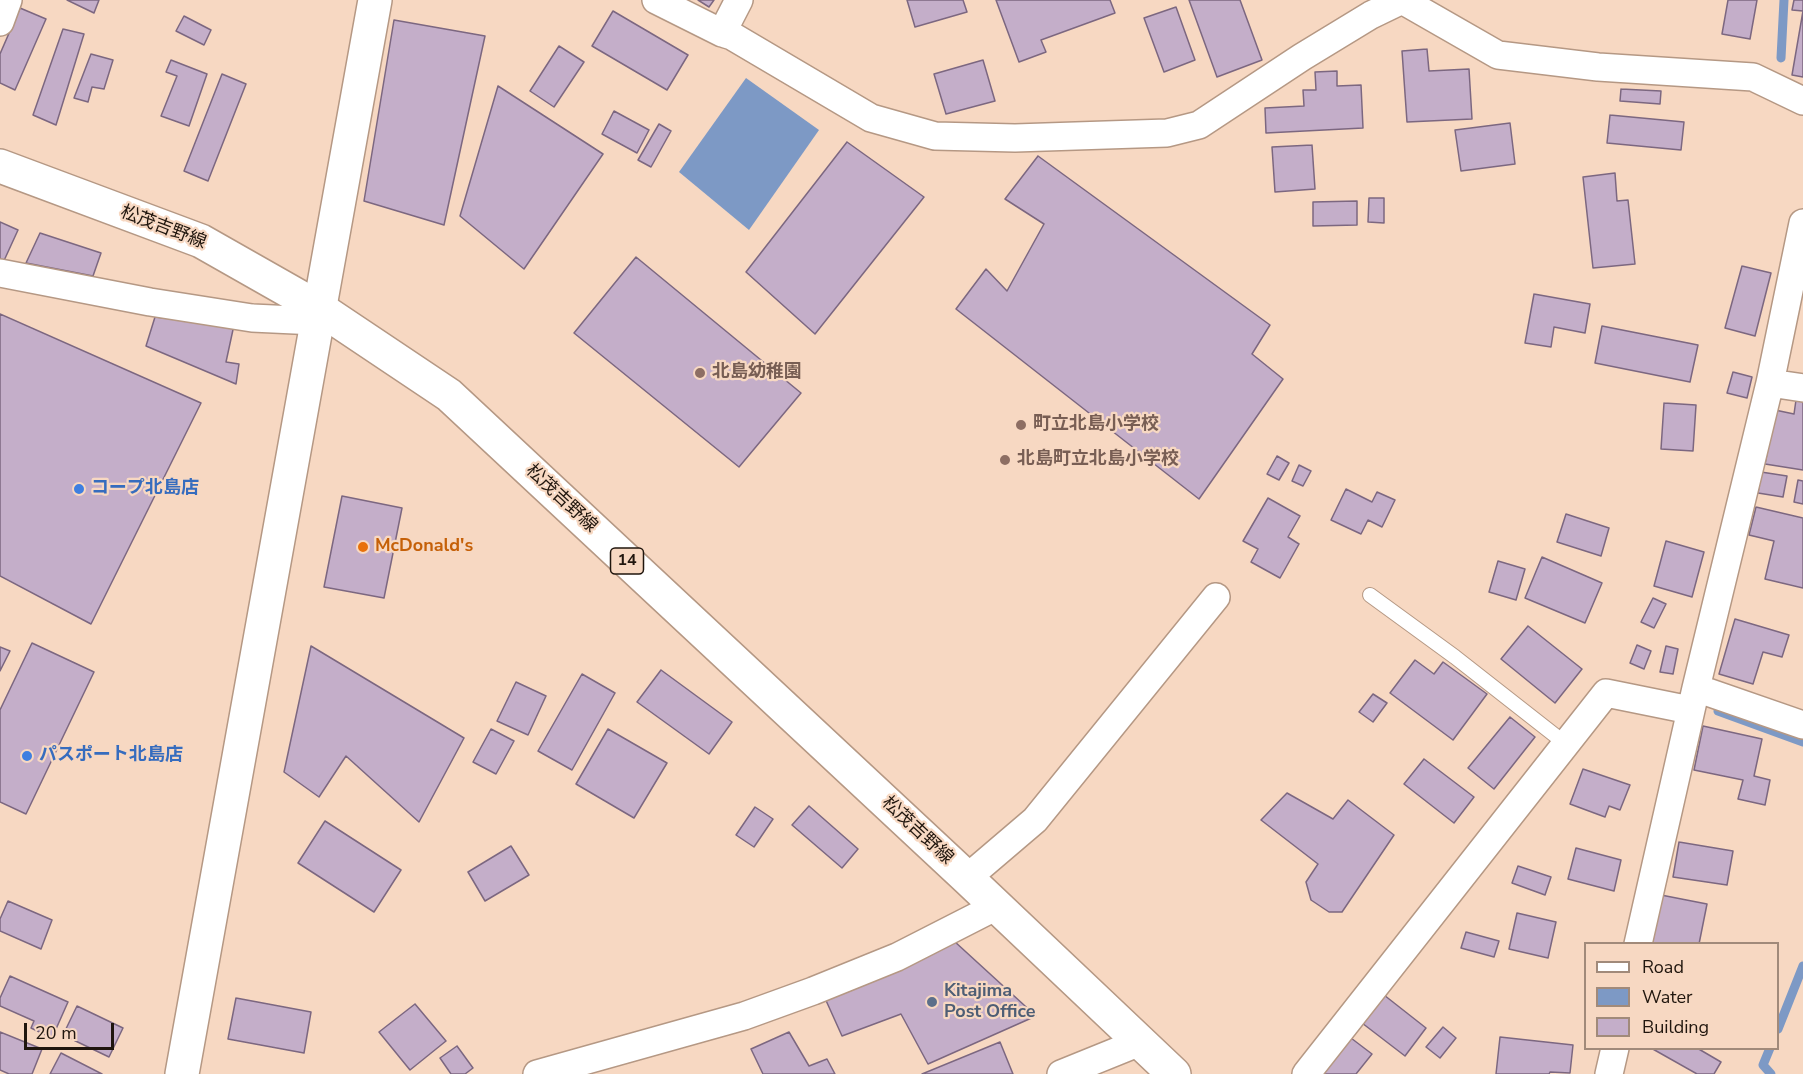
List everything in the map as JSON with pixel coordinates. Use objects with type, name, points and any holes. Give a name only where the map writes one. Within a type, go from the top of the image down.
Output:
[{"type":"main road","points":[[182,1074],[375,0]]},
{"type":"main road","name":"松茂吉野線","points":[[0,166],[201,241],[449,395],[1174,1074]]},
{"type":"street","points":[[0,22],[8,0]]},
{"type":"street","points":[[656,0],[732,36],[871,118],[935,136],[1015,138],[1167,133],[1199,125],[1302,57],[1371,15],[1402,0],[1498,55],[1598,67],[1753,77],[1803,101]]},
{"type":"street","points":[[722,33],[739,0]]},
{"type":"street","points":[[1638,942],[1693,699],[1770,383],[1803,223]]},
{"type":"street","points":[[0,273],[150,302],[252,318],[317,315]]},
{"type":"street","points":[[1770,383],[1803,388]]},
{"type":"street","points":[[967,878],[1035,820],[1216,597]]},
{"type":"street","points":[[1306,1074],[1606,693],[1693,699],[1803,724]]},
{"type":"street","points":[[537,1074],[744,1016],[813,991],[897,957],[997,906]]},
{"type":"street","points":[[1061,1074],[1140,1042]]},
{"type":"street","points":[[1609,1074],[1615,1050]]},
{"type":"lane","points":[[1370,595],[1455,657],[1566,744]]},
{"type":"water","points":[[746,78],[819,130],[749,230],[679,172]]},
{"type":"building","points":[[67,0],[99,0],[94,13]]},
{"type":"building","points":[[698,0],[714,0],[709,7]]},
{"type":"building","points":[[907,0],[963,0],[967,12],[915,27]]},
{"type":"building","points":[[996,0],[1110,0],[1115,13],[1041,40],[1046,52],[1019,62]]},
{"type":"building","points":[[1189,0],[1240,0],[1262,60],[1217,77]]},
{"type":"building","points":[[1728,0],[1757,0],[1750,39],[1722,34]]},
{"type":"building","points":[[1794,0],[1803,0],[1803,11],[1792,10]]},
{"type":"building","points":[[1176,7],[1195,60],[1164,72],[1144,18]]},
{"type":"building","points":[[20,8],[46,19],[15,90],[0,83],[0,54]]},
{"type":"building","points":[[613,11],[688,55],[667,90],[592,46]]},
{"type":"building","points":[[1803,11],[1803,77],[1792,75]]},
{"type":"building","points":[[184,16],[211,30],[204,45],[176,31]]},
{"type":"building","points":[[394,20],[485,36],[444,225],[364,201]]},
{"type":"building","points":[[63,29],[84,34],[56,125],[33,115]]},
{"type":"building","points":[[559,46],[584,62],[554,107],[530,91]]},
{"type":"building","points":[[1427,49],[1429,71],[1469,69],[1472,119],[1407,122],[1402,51]]},
{"type":"building","points":[[91,54],[113,60],[104,89],[92,87],[88,102],[74,98]]},
{"type":"building","points":[[171,60],[207,74],[189,126],[161,116],[177,76],[166,72]]},
{"type":"building","points":[[983,60],[995,101],[946,114],[934,74]]},
{"type":"building","points":[[1337,71],[1337,86],[1361,85],[1363,128],[1266,133],[1265,108],[1304,106],[1303,90],[1316,90],[1315,72]]},
{"type":"building","points":[[222,74],[246,84],[208,181],[184,171]]},
{"type":"building","points":[[498,86],[603,154],[524,269],[460,216]]},
{"type":"building","points":[[1621,89],[1661,91],[1660,104],[1620,101]]},
{"type":"building","points":[[614,111],[649,130],[637,153],[602,134]]},
{"type":"building","points":[[1610,115],[1684,122],[1681,150],[1607,143]]},
{"type":"building","points":[[1510,123],[1515,164],[1461,171],[1455,130]]},
{"type":"building","points":[[659,124],[671,131],[651,167],[638,160]]},
{"type":"building","points":[[847,142],[924,197],[815,334],[746,272]]},
{"type":"building","points":[[1312,145],[1315,189],[1275,192],[1272,147]]},
{"type":"building","points":[[1038,156],[1270,325],[1252,354],[1283,379],[1199,499],[956,309],[986,269],[1007,291],[1044,224],[1005,199]]},
{"type":"building","points":[[1615,173],[1617,201],[1628,200],[1635,264],[1593,268],[1583,177]]},
{"type":"building","points":[[1369,198],[1384,198],[1384,223],[1368,222]]},
{"type":"building","points":[[1357,201],[1357,225],[1313,226],[1313,202]]},
{"type":"building","points":[[0,222],[18,230],[2,265],[0,264]]},
{"type":"building","points":[[40,233],[101,253],[93,276],[26,263]]},
{"type":"building","points":[[636,257],[801,393],[739,467],[574,333]]},
{"type":"building","points":[[1742,266],[1771,273],[1755,336],[1725,328]]},
{"type":"building","points":[[1534,294],[1590,304],[1585,333],[1554,327],[1551,347],[1525,343]]},
{"type":"building","name":"コープ北島店","points":[[0,314],[201,403],[91,624],[0,576]]},
{"type":"building","points":[[155,317],[234,325],[226,362],[239,364],[236,384],[146,346]]},
{"type":"building","points":[[1602,326],[1698,345],[1690,382],[1595,363]]},
{"type":"building","points":[[1733,372],[1752,377],[1747,398],[1727,393]]},
{"type":"building","points":[[1796,400],[1803,401],[1803,470],[1765,464],[1775,410],[1794,414]]},
{"type":"building","points":[[1664,403],[1696,405],[1693,451],[1661,449]]},
{"type":"building","points":[[1277,456],[1289,463],[1279,480],[1267,474]]},
{"type":"building","points":[[1299,465],[1311,471],[1303,486],[1292,481]]},
{"type":"building","points":[[1761,472],[1787,476],[1783,497],[1758,493]]},
{"type":"building","points":[[1798,480],[1803,481],[1803,504],[1794,502]]},
{"type":"building","points":[[1346,489],[1372,502],[1377,492],[1395,500],[1382,527],[1368,520],[1361,534],[1331,520]]},
{"type":"building","name":"McDonald's","points":[[342,496],[402,508],[384,598],[324,587]]},
{"type":"building","points":[[1268,498],[1300,516],[1288,537],[1299,544],[1280,578],[1251,562],[1258,549],[1243,541]]},
{"type":"building","points":[[1756,507],[1803,518],[1803,588],[1765,579],[1774,541],[1749,535]]},
{"type":"building","points":[[1566,514],[1609,528],[1601,556],[1557,542]]},
{"type":"building","points":[[1666,541],[1704,552],[1692,597],[1654,586]]},
{"type":"building","points":[[1542,557],[1602,583],[1585,623],[1525,598]]},
{"type":"building","points":[[1498,561],[1525,569],[1516,600],[1489,592]]},
{"type":"building","points":[[1653,598],[1666,604],[1654,628],[1641,622]]},
{"type":"building","points":[[1735,619],[1789,635],[1782,657],[1763,652],[1753,684],[1719,674]]},
{"type":"building","points":[[1528,626],[1582,669],[1555,703],[1501,659]]},
{"type":"building","name":"パスポート北島店","points":[[32,643],[94,672],[26,814],[0,802],[0,710]]},
{"type":"building","points":[[1637,645],[1651,651],[1644,669],[1630,663]]},
{"type":"building","points":[[311,646],[464,738],[419,822],[346,756],[319,797],[284,772]]},
{"type":"building","points":[[1666,646],[1678,649],[1673,674],[1660,672]]},
{"type":"building","points":[[0,647],[10,651],[0,671]]},
{"type":"building","points":[[1415,660],[1434,674],[1443,662],[1487,694],[1453,740],[1390,693]]},
{"type":"building","points":[[661,670],[732,722],[709,754],[637,702]]},
{"type":"building","points":[[582,674],[615,693],[572,770],[538,751]]},
{"type":"building","points":[[516,682],[546,696],[528,735],[497,721]]},
{"type":"building","points":[[1373,694],[1387,703],[1373,722],[1359,712]]},
{"type":"building","points":[[1510,717],[1535,737],[1494,789],[1468,768]]},
{"type":"building","points":[[1703,726],[1762,739],[1754,776],[1770,780],[1765,805],[1738,799],[1743,780],[1694,770]]},
{"type":"building","points":[[491,729],[514,741],[496,774],[473,762]]},
{"type":"building","points":[[608,729],[667,763],[634,818],[576,784]]},
{"type":"building","points":[[1424,759],[1474,797],[1454,823],[1404,784]]},
{"type":"building","points":[[1583,769],[1630,785],[1620,810],[1609,806],[1605,817],[1570,804]]},
{"type":"building","points":[[1287,793],[1333,819],[1348,800],[1394,835],[1342,912],[1329,912],[1311,900],[1306,882],[1318,864],[1261,820]]},
{"type":"building","points":[[809,806],[858,849],[842,868],[792,825]]},
{"type":"building","points":[[755,807],[773,819],[754,847],[736,835]]},
{"type":"building","points":[[325,821],[401,870],[374,912],[298,863]]},
{"type":"building","points":[[1679,842],[1733,851],[1727,885],[1673,877]]},
{"type":"building","points":[[511,846],[529,875],[485,901],[468,872]]},
{"type":"building","points":[[1576,848],[1621,860],[1614,891],[1568,879]]},
{"type":"building","points":[[1518,866],[1551,877],[1545,895],[1512,883]]},
{"type":"building","points":[[1661,895],[1707,904],[1699,942],[1651,942]]},
{"type":"building","points":[[8,901],[52,920],[41,949],[0,931],[0,919]]},
{"type":"building","points":[[1517,913],[1556,922],[1548,958],[1509,949]]},
{"type":"building","points":[[1466,932],[1499,941],[1494,957],[1461,948]]},
{"type":"building","points":[[954,941],[1036,1016],[928,1064],[901,1014],[842,1036],[824,996]]},
{"type":"building","points":[[10,976],[68,1002],[52,1038],[31,1028],[34,1021],[0,1006],[0,998]]},
{"type":"building","points":[[1384,995],[1426,1028],[1405,1056],[1362,1023]]},
{"type":"building","points":[[236,998],[311,1012],[304,1053],[228,1039]]},
{"type":"building","points":[[415,1004],[446,1041],[410,1070],[379,1032]]},
{"type":"building","points":[[77,1006],[123,1028],[109,1057],[63,1035]]},
{"type":"building","points":[[1443,1027],[1456,1038],[1440,1058],[1426,1047]]},
{"type":"building","points":[[0,1032],[42,1049],[32,1074],[9,1074],[0,1070]]},
{"type":"building","points":[[789,1032],[809,1066],[827,1059],[835,1074],[763,1074],[751,1049]]},
{"type":"building","points":[[1347,1035],[1372,1054],[1356,1074],[1322,1074]]},
{"type":"building","points":[[1500,1037],[1573,1045],[1570,1073],[1496,1074]]},
{"type":"building","points":[[1000,1042],[1013,1074],[922,1074]]},
{"type":"building","points":[[457,1046],[473,1068],[465,1074],[451,1074],[440,1058]]},
{"type":"building","points":[[1655,1050],[1700,1050],[1721,1062],[1714,1074],[1697,1074]]},
{"type":"building","points":[[61,1053],[102,1074],[50,1074]]},
{"type":"waterway","points":[[1781,58],[1784,0]]},
{"type":"waterway","points":[[1718,711],[1803,742]]},
{"type":"waterway","points":[[1779,1026],[1803,966]]},
{"type":"waterway","points":[[1769,1050],[1763,1065],[1771,1074]]},
{"type":"place","name":"北島幼稚園","points":[[700,373]]},
{"type":"place","name":"町立北島小学校","points":[[1021,425]]},
{"type":"place","name":"北島町立北島小学校","points":[[1005,460]]},
{"type":"place","name":"コープ北島店","points":[[79,489]]},
{"type":"place","name":"McDonald's","points":[[363,547]]},
{"type":"place","name":"パスポート北島店","points":[[27,756]]},
{"type":"place","name":"Kitajima Post Office","points":[[932,1002]]}]
